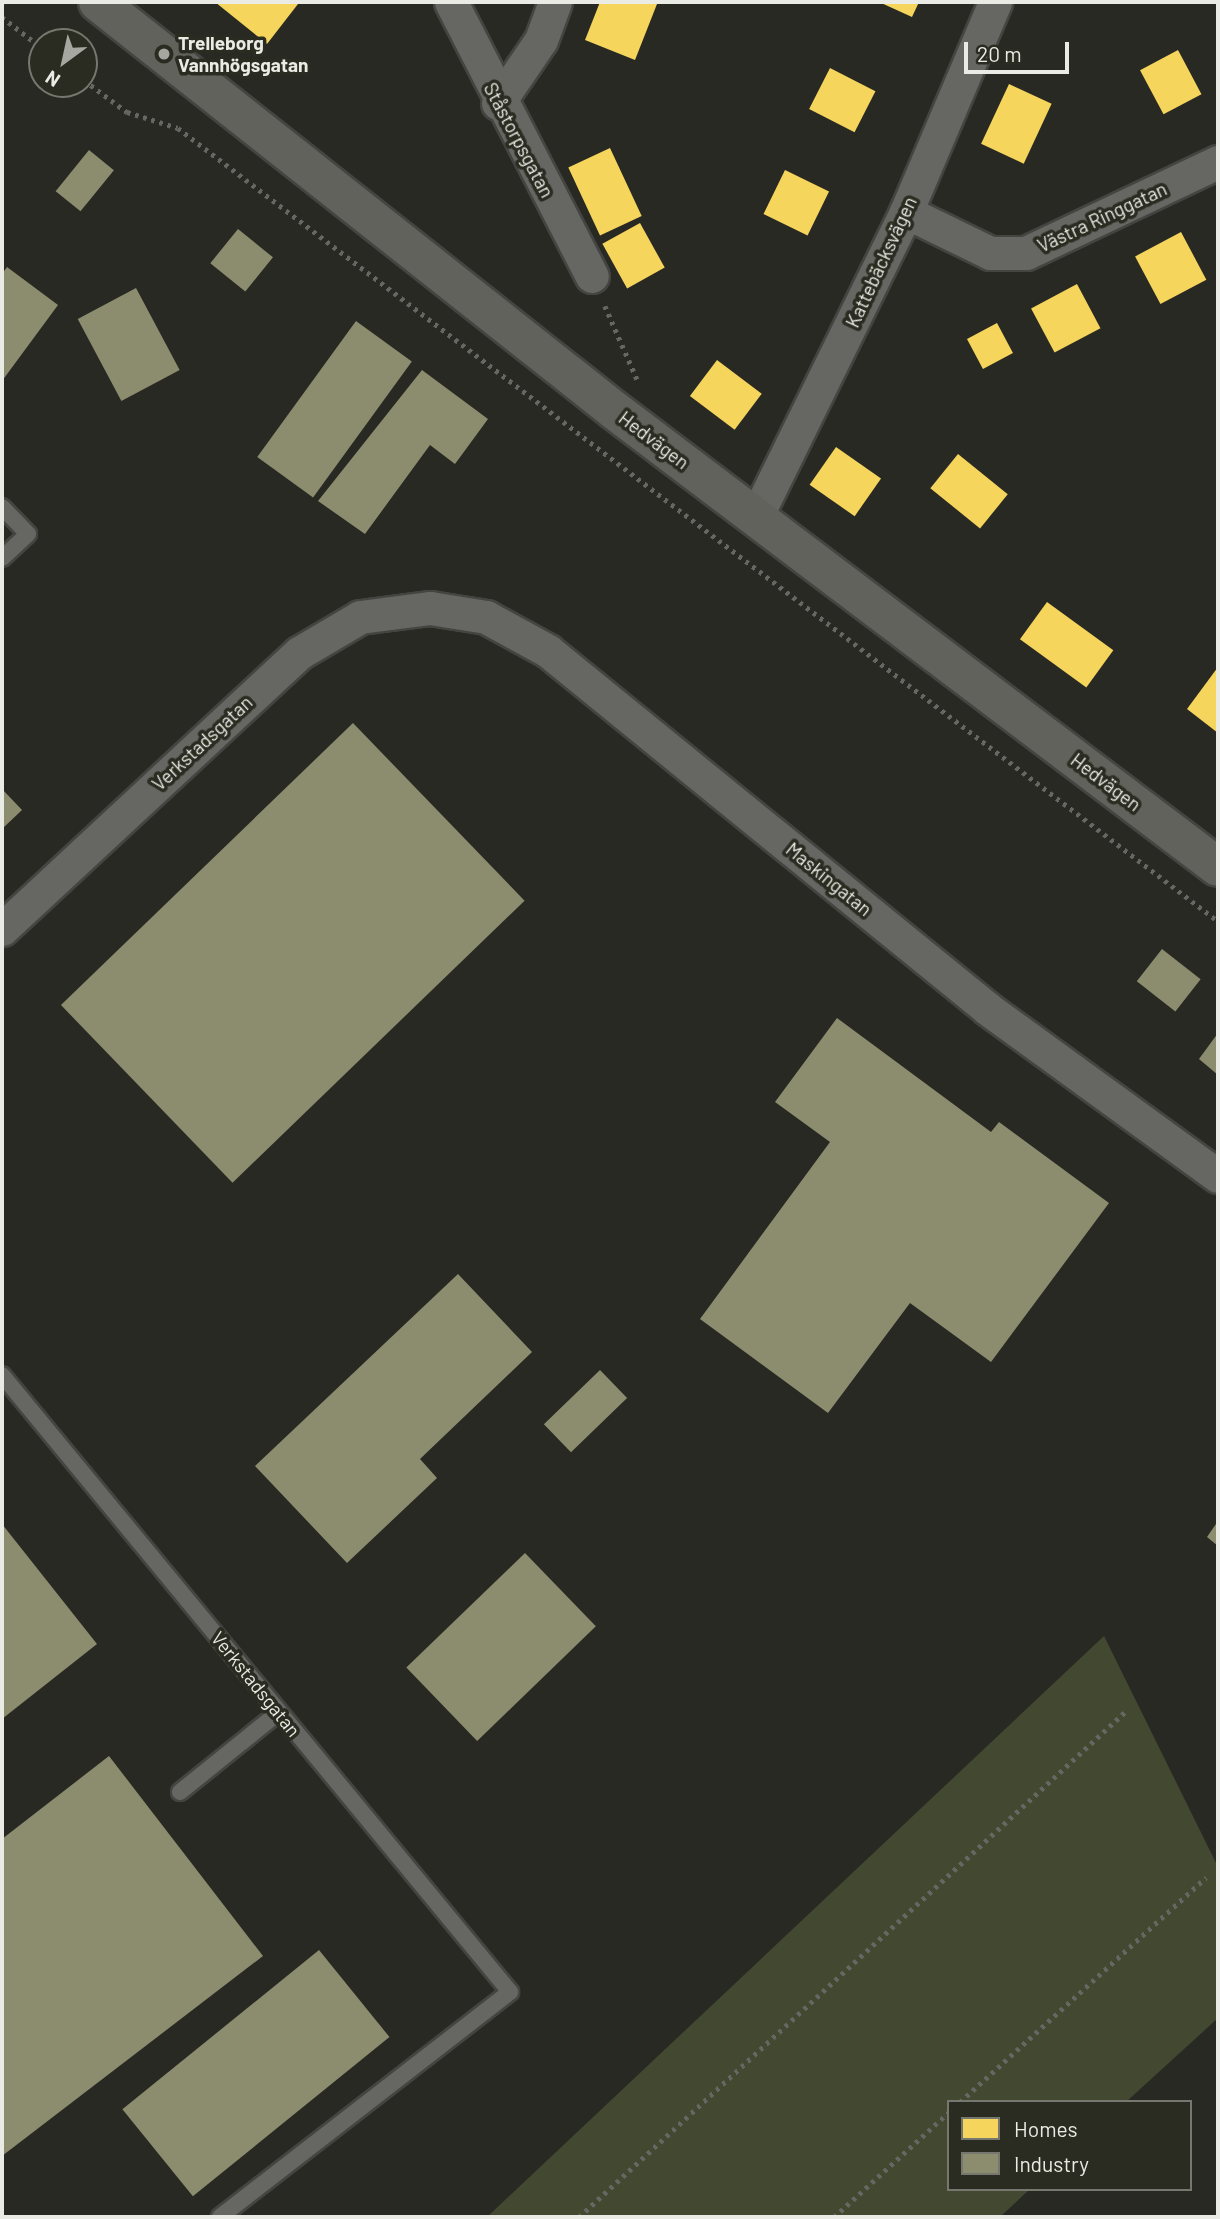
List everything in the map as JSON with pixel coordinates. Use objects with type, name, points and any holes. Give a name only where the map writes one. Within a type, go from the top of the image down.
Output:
[{"type":"main road","name":"Hedvägen","points":[[98,2],[756,517],[1218,867]]},
{"type":"street","name":"Ståstorpsgatan","points":[[451,2],[498,103],[592,276]]},
{"type":"street","points":[[498,103],[541,40],[555,2]]},
{"type":"street","name":"Kattebäcksvägen","points":[[756,517],[906,212],[995,2]]},
{"type":"street","name":"Västra Ringgatan","points":[[906,212],[990,253],[1026,253],[1218,162]]},
{"type":"street","name":"Verkstadsgatan","points":[[2,929],[299,653],[360,617],[430,608]]},
{"type":"street","name":"Maskingatan","points":[[430,608],[485,617],[548,652],[988,1009],[1218,1176]]},
{"type":"lane","points":[[2,507],[28,534],[2,558]]},
{"type":"lane","name":"Verkstadsgatan","points":[[2,1376],[509,1992],[220,2217]]},
{"type":"lane","points":[[180,1792],[279,1712]]},
{"type":"path","points":[[2,17],[28,37]]},
{"type":"path","points":[[98,90],[127,112],[178,128],[1218,921]]},
{"type":"path","points":[[592,276],[645,396]]},
{"type":"path","points":[[579,2217],[1127,1710]]},
{"type":"path","points":[[962,2100],[1206,1877]]},
{"type":"path","points":[[834,2217],[947,2114]]},
{"type":"green space","points":[[1104,1636],[1218,1867],[1218,2018],[1128,2100],[947,2100],[947,2191],[1028,2191],[1000,2217],[487,2217]]},
{"type":"building: Homes","points":[[215,2],[295,2],[298,4],[267,44]]},
{"type":"building: Homes","points":[[600,2],[657,4],[635,60],[585,40]]},
{"type":"building: Homes","points":[[879,2],[919,2],[912,17]]},
{"type":"building: Homes","points":[[1178,50],[1201,94],[1164,114],[1140,70]]},
{"type":"building: Homes","points":[[830,68],[875,91],[855,132],[809,109]]},
{"type":"building: Homes","points":[[1009,84],[1052,104],[1024,164],[981,144]]},
{"type":"building: Homes","points":[[610,148],[642,216],[600,235],[568,167]]},
{"type":"building: Homes","points":[[785,170],[829,191],[808,236],[764,214]]},
{"type":"building: Homes","points":[[640,223],[665,268],[627,288],[602,244]]},
{"type":"building: Homes","points":[[1181,232],[1206,280],[1160,304],[1135,256]]},
{"type":"building: Homes","points":[[1077,284],[1100,328],[1055,353],[1031,308]]},
{"type":"building: Homes","points":[[997,323],[1013,353],[983,369],[967,339]]},
{"type":"building: Homes","points":[[717,360],[762,394],[735,430],[690,396]]},
{"type":"building: Homes","points":[[836,447],[881,479],[855,516],[810,485]]},
{"type":"building: Homes","points":[[958,454],[1008,494],[980,528],[930,488]]},
{"type":"building: Homes","points":[[1047,602],[1113,650],[1086,687],[1020,639]]},
{"type":"building: Homes","points":[[1218,667],[1218,733],[1187,709]]},
{"type":"building: Industry","points":[[89,150],[114,170],[81,211],[56,191]]},
{"type":"building: Industry","points":[[238,229],[273,257],[245,292],[210,263]]},
{"type":"building: Industry","points":[[7,267],[58,305],[2,381],[2,274]]},
{"type":"building: Industry","points":[[136,288],[180,370],[121,401],[78,319]]},
{"type":"building: Industry","points":[[356,321],[412,362],[313,497],[257,457]]},
{"type":"building: Industry","points":[[422,370],[488,419],[455,464],[430,445],[365,534],[318,501]]},
{"type":"building: Industry","points":[[353,723],[525,901],[233,1183],[61,1005]]},
{"type":"building: Industry","points":[[2,789],[22,810],[2,829]]},
{"type":"building: Industry","points":[[1162,949],[1201,979],[1175,1011],[1137,981]]},
{"type":"building: Industry","points":[[837,1018],[991,1132],[999,1122],[1109,1203],[991,1362],[910,1303],[828,1413],[700,1319],[830,1142],[775,1102]]},
{"type":"building: Industry","points":[[1218,1033],[1218,1075],[1199,1059]]},
{"type":"building: Industry","points":[[458,1274],[532,1352],[420,1459],[437,1478],[347,1563],[255,1466]]},
{"type":"building: Industry","points":[[600,1370],[627,1398],[571,1452],[544,1424]]},
{"type":"building: Industry","points":[[1218,1521],[1218,1546],[1207,1537]]},
{"type":"building: Industry","points":[[2,1524],[97,1644],[2,1719]]},
{"type":"building: Industry","points":[[525,1553],[596,1626],[477,1741],[406,1668]]},
{"type":"building: Industry","points":[[109,1756],[263,1956],[2,2156],[2,1839]]},
{"type":"building: Industry","points":[[319,1950],[389,2037],[193,2196],[122,2109]]},
{"type":"place","name":"Trelleborg Vannhögsgatan","points":[[164,54]]}]
